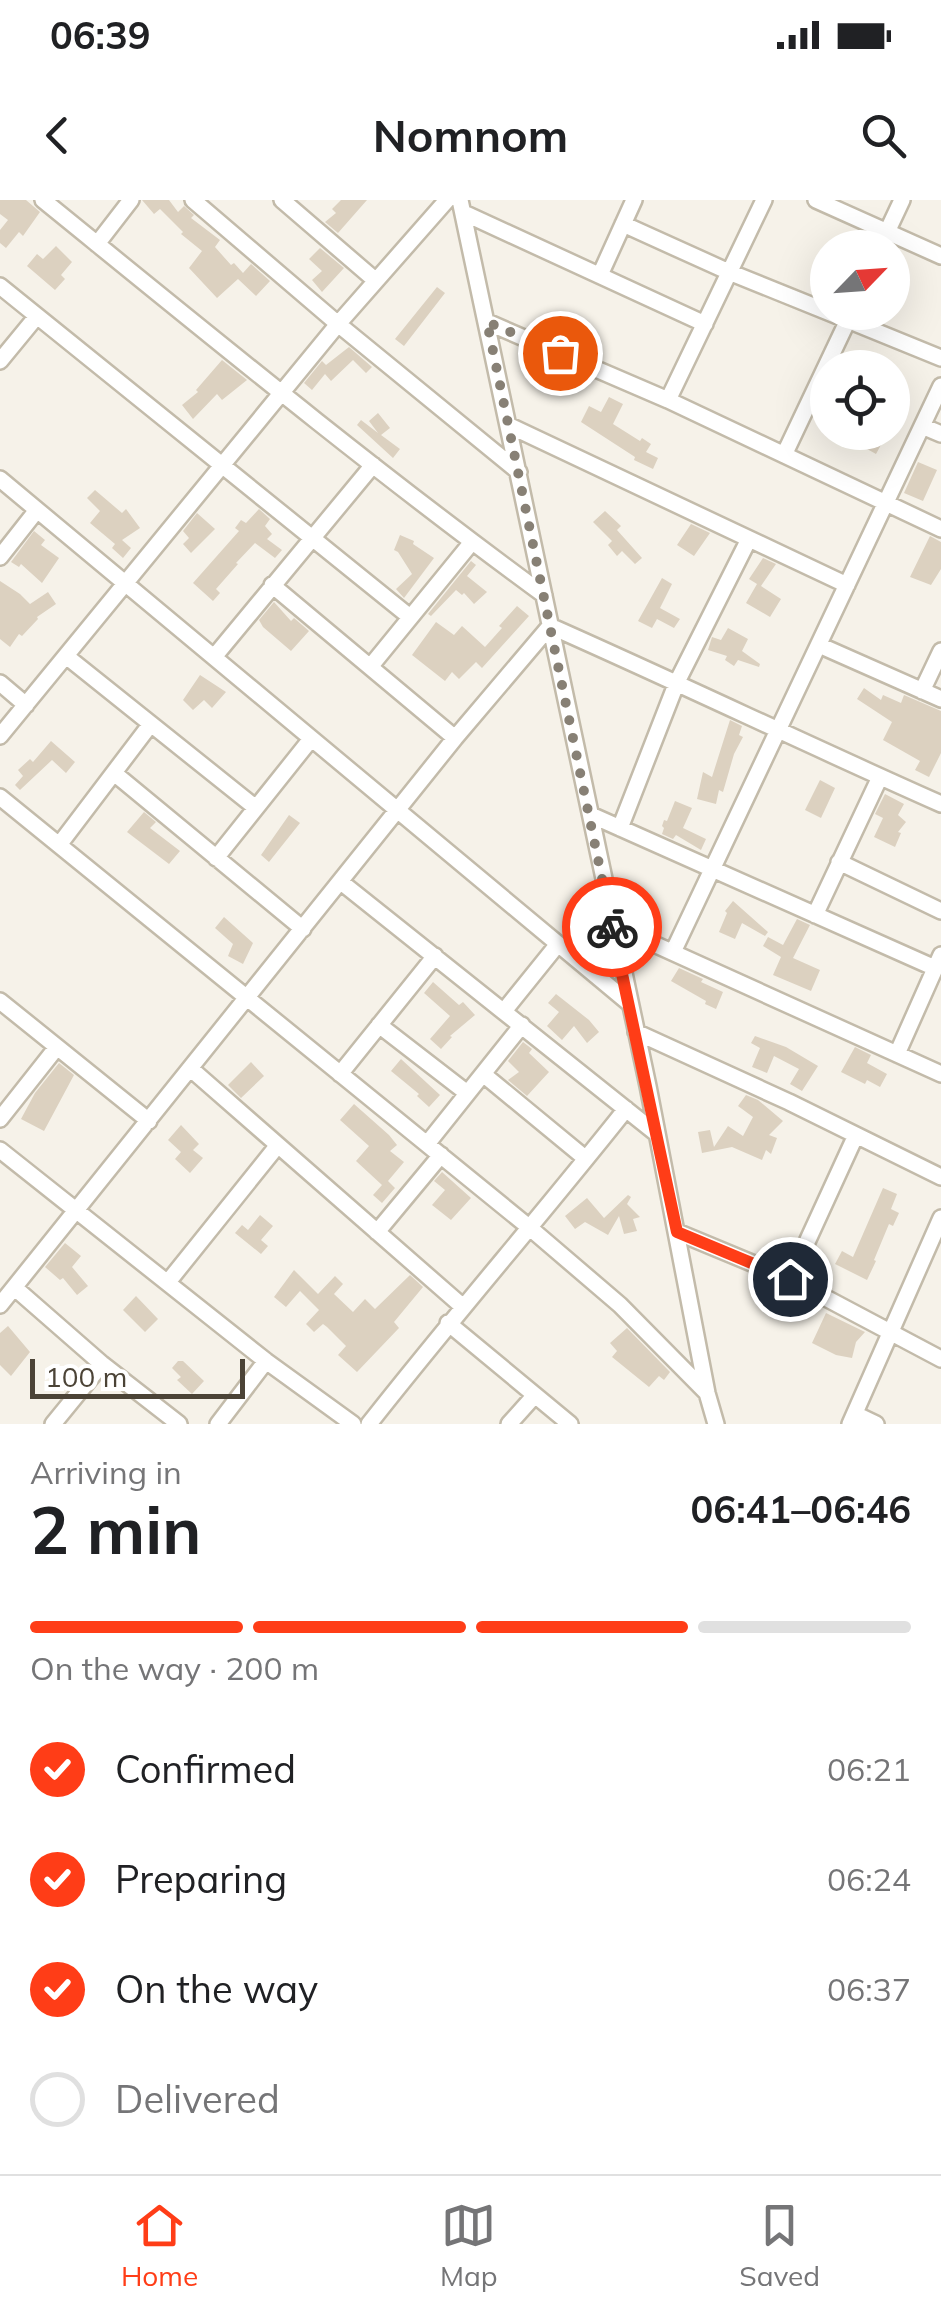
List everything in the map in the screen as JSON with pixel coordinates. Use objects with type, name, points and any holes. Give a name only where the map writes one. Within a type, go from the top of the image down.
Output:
[{"type":"street","points":[[42,200],[281,393],[544,595]]},
{"type":"street","points":[[97,244],[130,200]]},
{"type":"street","points":[[194,200],[520,472]]},
{"type":"street","points":[[0,736],[338,324],[447,200]]},
{"type":"street","points":[[600,275],[634,200]]},
{"type":"street","points":[[668,400],[764,200]]},
{"type":"street","points":[[816,200],[883,230]]},
{"type":"street","points":[[888,230],[902,200]]},
{"type":"street","points":[[285,201],[375,280]]},
{"type":"street","points":[[462,207],[704,324]]},
{"type":"street","points":[[462,207],[716,1424]]},
{"type":"street","points":[[624,224],[810,305]]},
{"type":"street","points":[[910,242],[941,256]]},
{"type":"street","points":[[0,286],[410,617]]},
{"type":"street","points":[[0,361],[37,316]]},
{"type":"street","points":[[487,322],[668,400],[941,528]]},
{"type":"street","points":[[784,454],[843,330]]},
{"type":"street","points":[[872,330],[941,358]]},
{"type":"street","points":[[673,952],[941,386]]},
{"type":"street","points":[[510,426],[847,586]]},
{"type":"street","points":[[922,426],[941,434]]},
{"type":"street","points":[[214,657],[373,464]]},
{"type":"street","points":[[0,479],[629,1003]]},
{"type":"street","points":[[0,556],[37,510]]},
{"type":"street","points":[[620,828],[678,682],[748,539]]},
{"type":"street","points":[[370,667],[472,542]]},
{"type":"street","points":[[272,585],[455,738]]},
{"type":"street","points":[[550,626],[941,804]]},
{"type":"street","points":[[0,1306],[397,809],[550,626]]},
{"type":"street","points":[[819,645],[941,700]]},
{"type":"street","points":[[922,690],[941,651]]},
{"type":"street","points":[[66,656],[256,808]]},
{"type":"street","points":[[0,683],[26,705]]},
{"type":"street","points":[[60,845],[150,725]]},
{"type":"street","points":[[216,858],[311,739]]},
{"type":"street","points":[[114,773],[302,928]]},
{"type":"street","points":[[815,915],[880,777]]},
{"type":"street","points":[[0,797],[530,1228],[620,1305],[707,1393]]},
{"type":"street","points":[[590,815],[815,915],[938,962],[898,1054]]},
{"type":"street","points":[[839,862],[941,912]]},
{"type":"street","points":[[341,882],[657,1134]]},
{"type":"street","points":[[612,925],[941,1074]]},
{"type":"street","points":[[504,1011],[558,944]]},
{"type":"street","points":[[340,1074],[435,956]]},
{"type":"street","points":[[0,1001],[149,1121]]},
{"type":"street","points":[[379,1025],[467,1093]]},
{"type":"street","points":[[427,1144],[522,1025]]},
{"type":"street","points":[[636,1032],[941,1177]]},
{"type":"street","points":[[0,1119],[57,1047]]},
{"type":"street","points":[[191,1069],[462,1306]]},
{"type":"street","points":[[483,1074],[585,1158]]},
{"type":"street","points":[[369,1424],[626,1108]]},
{"type":"street","points":[[790,1279],[856,1135]]},
{"type":"street","points":[[168,1282],[278,1145]]},
{"type":"street","points":[[0,1150],[352,1424]]},
{"type":"street","points":[[377,1232],[441,1155]]},
{"type":"street","points":[[876,1424],[852,1419],[941,1218]]},
{"type":"street","points":[[677,1232],[790,1279],[941,1359]]},
{"type":"street","points":[[14,1288],[179,1424]]},
{"type":"street","points":[[448,1324],[570,1424]]},
{"type":"street","points":[[218,1424],[266,1360]]},
{"type":"street","points":[[77,1424],[58,1418],[102,1364]]},
{"type":"street","points":[[509,1424],[535,1395]]},
{"type":"building","points":[[0,200],[26,200],[40,212],[23,236],[19,232],[6,248],[0,243],[0,230],[8,220],[0,214]]},
{"type":"building","points":[[142,200],[169,200],[178,212],[184,206],[194,215],[191,218],[220,240],[215,247],[231,265],[234,263],[243,273],[251,264],[270,281],[256,296],[238,279],[217,298],[189,268],[202,251],[160,209],[154,214]]},
{"type":"building","points":[[341,200],[367,200],[338,233],[325,222],[336,213],[332,209]]},
{"type":"building","points":[[56,246],[72,262],[55,290],[27,266],[37,254],[43,259]]},
{"type":"building","points":[[320,248],[344,268],[322,292],[312,280],[322,271],[309,259]]},
{"type":"building","points":[[437,287],[445,293],[404,346],[395,339]]},
{"type":"building","points":[[349,347],[372,367],[366,373],[353,360],[331,381],[325,374],[312,390],[304,383],[322,361],[326,365]]},
{"type":"building","points":[[222,360],[247,380],[222,400],[217,394],[193,419],[182,405],[198,392]]},
{"type":"building","points":[[609,397],[623,404],[613,424],[651,444],[646,452],[658,458],[653,469],[581,422],[589,406],[601,412]]},
{"type":"building","points":[[378,413],[390,428],[381,435],[400,449],[393,458],[357,425],[361,420],[378,433],[369,421]]},
{"type":"building","points":[[918,462],[937,470],[923,501],[904,493]]},
{"type":"building","points":[[95,490],[122,513],[126,509],[140,528],[122,540],[131,548],[123,558],[112,548],[115,544],[90,523],[100,511],[87,498]]},
{"type":"building","points":[[259,509],[270,519],[265,526],[272,534],[267,539],[282,550],[275,558],[255,543],[216,589],[220,593],[213,601],[193,583],[239,531],[235,528],[241,520],[246,523]]},
{"type":"building","points":[[605,511],[621,526],[617,530],[642,558],[635,564],[622,551],[617,556],[608,545],[612,541],[593,522]]},
{"type":"building","points":[[197,513],[215,529],[191,553],[183,544],[189,538],[183,531]]},
{"type":"building","points":[[691,524],[710,533],[694,556],[677,545]]},
{"type":"building","points":[[34,531],[45,540],[41,545],[59,558],[42,583],[21,564],[19,567],[11,562]]},
{"type":"building","points":[[400,535],[434,558],[404,598],[396,589],[412,574],[394,550]]},
{"type":"building","points":[[930,536],[941,542],[941,569],[931,585],[910,577]]},
{"type":"building","points":[[763,558],[776,564],[761,586],[781,599],[770,617],[746,603],[757,584],[749,579]]},
{"type":"building","points":[[471,561],[476,565],[467,576],[487,592],[474,604],[456,590],[431,616],[428,614]]},
{"type":"building","points":[[662,578],[672,584],[660,608],[680,619],[674,628],[657,619],[652,628],[638,621]]},
{"type":"building","points":[[0,581],[30,604],[48,592],[56,604],[37,617],[10,647],[0,639]]},
{"type":"building","points":[[274,602],[291,621],[294,618],[309,631],[291,651],[259,620]]},
{"type":"building","points":[[517,606],[529,616],[482,668],[476,662],[459,679],[452,672],[445,681],[412,655],[436,622],[454,635],[462,626],[485,647]]},
{"type":"building","points":[[728,628],[748,639],[742,651],[759,667],[738,660],[734,666],[725,660],[727,656],[708,650],[712,637],[721,640]]},
{"type":"building","points":[[200,675],[226,692],[212,708],[204,700],[193,710],[183,700]]},
{"type":"building","points":[[864,688],[881,700],[883,695],[901,703],[904,695],[941,711],[941,753],[929,777],[915,770],[920,761],[883,740],[892,722],[857,699]]},
{"type":"building","points":[[730,720],[742,726],[739,735],[743,737],[723,792],[719,790],[716,804],[697,799],[703,772],[712,777]]},
{"type":"building","points":[[51,741],[75,762],[66,773],[52,760],[20,790],[15,785],[23,776],[18,770],[30,759],[33,762]]},
{"type":"building","points":[[820,780],[835,788],[821,818],[805,810]]},
{"type":"building","points":[[885,794],[904,804],[898,815],[906,822],[898,832],[901,833],[895,847],[874,837],[883,818],[875,814]]},
{"type":"building","points":[[675,801],[692,808],[683,828],[706,839],[701,850],[676,835],[673,839],[662,834],[664,820],[667,821]]},
{"type":"building","points":[[144,812],[156,822],[150,828],[180,851],[169,864],[127,832]]},
{"type":"building","points":[[289,815],[300,823],[269,862],[261,855]]},
{"type":"building","points":[[733,901],[768,932],[765,936],[742,923],[735,939],[719,932],[725,911]]},
{"type":"building","points":[[224,917],[253,943],[243,964],[228,956],[233,944],[215,928]]},
{"type":"building","points":[[797,919],[810,925],[793,958],[820,970],[811,991],[773,975],[781,957],[763,946],[768,937],[783,945]]},
{"type":"building","points":[[679,968],[723,992],[716,1009],[671,981]]},
{"type":"building","points":[[433,982],[475,1015],[441,1049],[430,1039],[450,1016],[424,993]]},
{"type":"building","points":[[556,994],[599,1032],[587,1043],[574,1026],[562,1040],[547,1026],[559,1012],[548,1003]]},
{"type":"building","points":[[755,1036],[786,1047],[818,1066],[802,1091],[790,1084],[799,1069],[774,1056],[767,1073],[752,1067],[760,1048],[751,1043]]},
{"type":"building","points":[[523,1042],[549,1072],[527,1096],[508,1080],[519,1072],[508,1061]]},
{"type":"building","points":[[855,1047],[871,1055],[867,1063],[887,1074],[880,1087],[841,1072]]},
{"type":"building","points":[[401,1059],[440,1095],[429,1107],[391,1071]]},
{"type":"building","points":[[251,1062],[264,1076],[241,1098],[228,1085]]},
{"type":"building","points":[[59,1063],[74,1075],[44,1131],[21,1119],[35,1093]]},
{"type":"building","points":[[746,1095],[783,1121],[769,1135],[777,1138],[771,1154],[766,1150],[762,1160],[732,1147],[702,1153],[698,1132],[710,1130],[714,1147],[728,1126],[743,1136],[753,1117],[738,1106]]},
{"type":"building","points":[[354,1104],[389,1135],[397,1145],[390,1151],[404,1162],[388,1181],[395,1188],[382,1203],[373,1195],[382,1185],[356,1161],[369,1146],[340,1120]]},
{"type":"building","points":[[181,1125],[199,1144],[193,1150],[203,1158],[190,1173],[175,1159],[181,1152],[168,1140]]},
{"type":"building","points":[[442,1172],[471,1198],[451,1220],[432,1205],[445,1190],[434,1181]]},
{"type":"building","points":[[883,1188],[897,1194],[891,1209],[899,1213],[893,1226],[889,1224],[867,1280],[835,1264],[842,1251],[853,1257]]},
{"type":"building","points":[[628,1195],[631,1197],[627,1204],[640,1217],[633,1219],[637,1231],[624,1234],[619,1216],[608,1235],[585,1222],[575,1229],[565,1216],[587,1198],[604,1218]]},
{"type":"building","points":[[260,1215],[273,1226],[261,1240],[268,1246],[261,1254],[235,1233],[242,1225],[248,1230]]},
{"type":"building","points":[[65,1243],[81,1256],[72,1267],[88,1286],[77,1295],[63,1278],[60,1280],[45,1267]]},
{"type":"building","points":[[294,1270],[318,1294],[335,1276],[343,1284],[334,1294],[353,1312],[365,1299],[375,1309],[410,1275],[423,1287],[394,1322],[399,1328],[357,1372],[338,1355],[346,1346],[327,1327],[323,1324],[314,1332],[306,1324],[319,1310],[300,1291],[286,1307],[274,1297]]},
{"type":"building","points":[[136,1296],[158,1319],[145,1332],[123,1310]]},
{"type":"building","points":[[826,1313],[865,1332],[856,1342],[852,1358],[812,1343]]},
{"type":"building","points":[[8,1326],[30,1352],[11,1376],[0,1365],[0,1333]]},
{"type":"building","points":[[627,1328],[670,1372],[664,1380],[659,1376],[649,1387],[612,1357],[617,1351],[610,1343]]},
{"type":"building","points":[[183,1361],[204,1381],[192,1394],[177,1380],[181,1377],[172,1368]]},
{"type":"way so far","points":[[560,353],[487,322],[612,927]]},
{"type":"route","points":[[612,927],[677,1232],[790,1279]]}]
